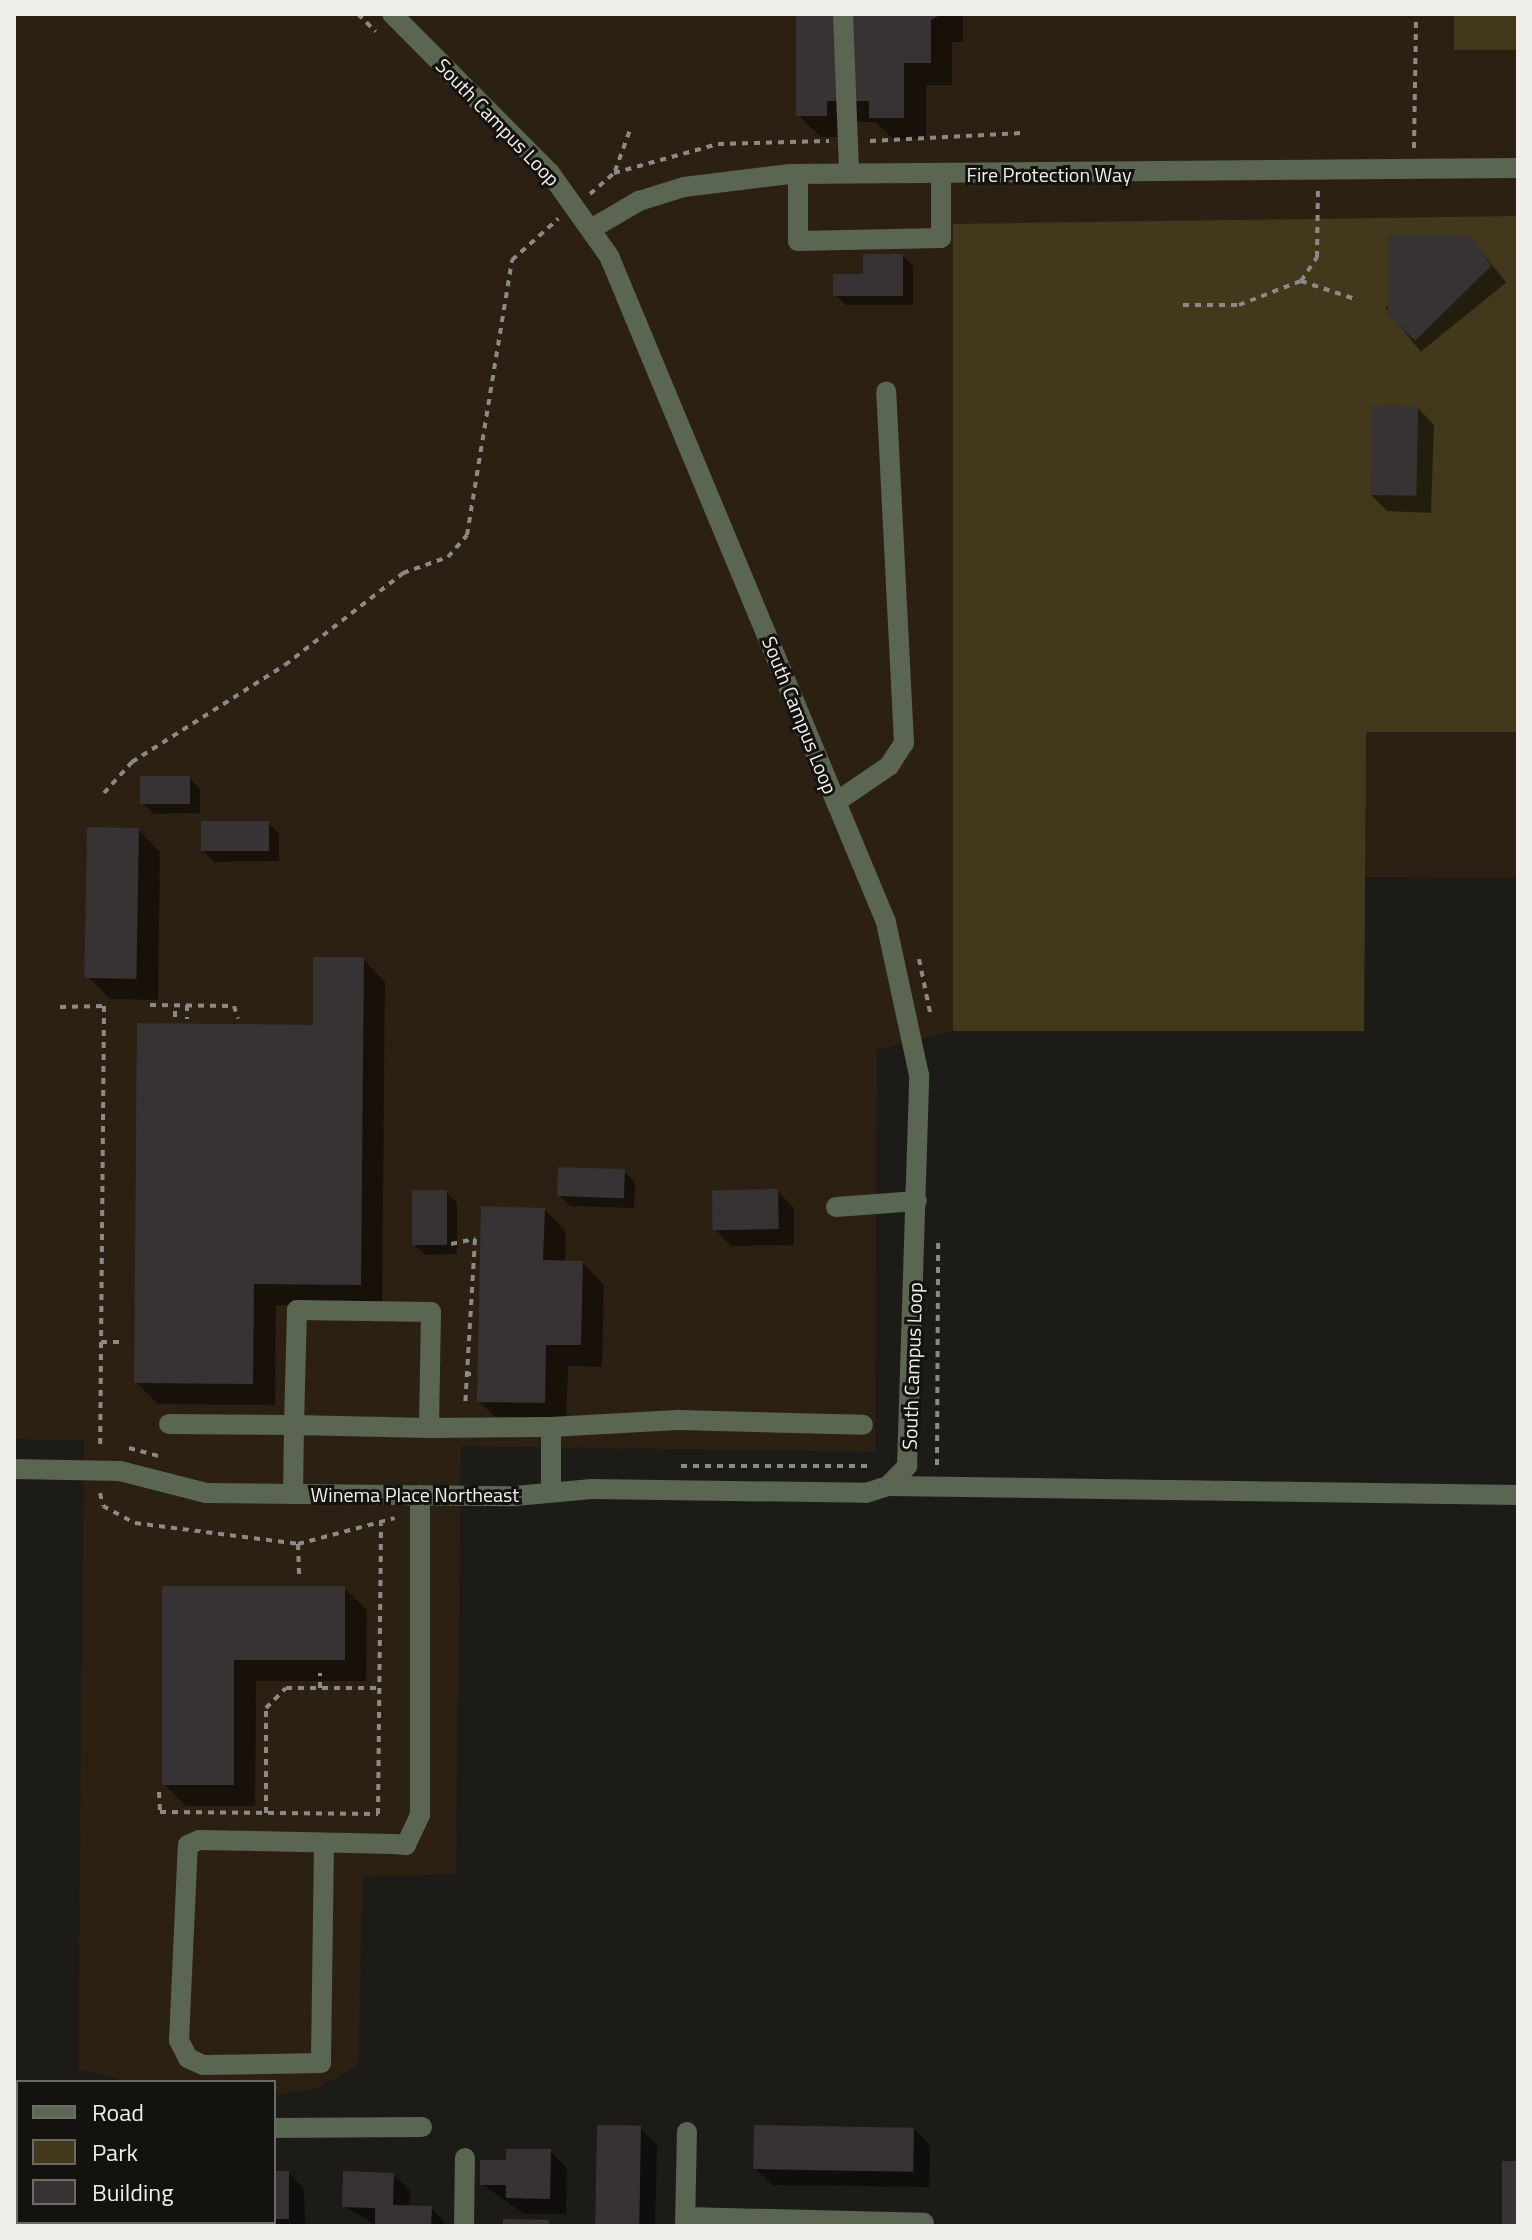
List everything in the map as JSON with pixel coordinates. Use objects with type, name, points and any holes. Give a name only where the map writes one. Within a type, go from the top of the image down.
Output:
[{"type":"street","name":"South Campus Loop","points":[[392,14],[576,207],[591,229],[653,356],[900,963],[917,1047],[917,1201],[907,1466],[888,1486],[866,1493]]},
{"type":"street","points":[[843,14],[849,172]]},
{"type":"street","name":"Fire Protection Way","points":[[591,229],[639,201],[684,187],[798,174],[1318,175],[1518,168]]},
{"type":"street","points":[[798,174],[798,241],[941,238],[941,174]]},
{"type":"street","points":[[836,802],[889,766],[904,743],[886,391]]},
{"type":"street","points":[[836,1207],[917,1201]]},
{"type":"street","points":[[293,1494],[297,1310],[431,1312],[429,1428]]},
{"type":"street","points":[[169,1424],[465,1428],[678,1420],[863,1425]]},
{"type":"street","points":[[551,1427],[551,1491]]},
{"type":"street","name":"Winema Place Northeast","points":[[14,1469],[100,1470],[206,1493],[866,1493]]},
{"type":"street","points":[[888,1486],[1518,1495]]},
{"type":"street","points":[[324,1843],[321,2063],[203,2065],[188,2058],[179,2040],[188,1845],[324,1843],[406,1845],[420,1815],[420,1495]]},
{"type":"street","points":[[276,2128],[422,2127]]},
{"type":"street","points":[[687,2132],[686,2221],[924,2223]]},
{"type":"street","points":[[464,2226],[465,2158]]},
{"type":"path","points":[[358,14],[380,35]]},
{"type":"path","points":[[1413,174],[1416,14]]},
{"type":"path","points":[[614,173],[631,127]]},
{"type":"path","points":[[1183,305],[1239,305],[1301,281],[1317,257],[1318,175]]},
{"type":"path","points":[[104,793],[132,762],[285,665],[403,573],[448,557],[467,535],[512,260],[576,207]]},
{"type":"path","points":[[548,209],[565,232]]},
{"type":"path","points":[[1301,281],[1355,299]]},
{"type":"path","points":[[914,942],[933,1029]]},
{"type":"path","points":[[150,1005],[234,1006],[238,1018]]},
{"type":"path","points":[[175,1005],[175,1017]]},
{"type":"path","points":[[187,1005],[187,1019]]},
{"type":"path","points":[[60,1007],[104,1006],[100,1447],[103,1506],[135,1523],[298,1544],[395,1518]]},
{"type":"path","points":[[668,1466],[937,1465],[938,1231]]},
{"type":"path","points":[[451,1244],[475,1239],[465,1374],[465,1428]]},
{"type":"path","points":[[101,1342],[124,1342]]},
{"type":"path","points":[[465,1374],[474,1374]]},
{"type":"path","points":[[465,1396],[472,1396]]},
{"type":"path","points":[[89,1447],[175,1462]]},
{"type":"path","points":[[159,1792],[160,1812],[378,1814],[381,1524]]},
{"type":"path","points":[[298,1544],[299,1578]]},
{"type":"path","points":[[320,1673],[320,1688]]},
{"type":"path","points":[[266,1813],[266,1708],[286,1688],[378,1688]]},
{"type":"shaded area","points":[[14,14],[1518,14],[1518,878],[1365,877],[1364,1031],[953,1031],[877,1050],[875,1452],[461,1446],[456,1874],[363,1877],[358,2065],[316,2089],[276,2095],[276,2080],[124,2080],[78,2069],[84,1440],[14,1439]]},
{"type":"green space","points":[[1454,14],[1518,14],[1518,50],[1454,50]]},
{"type":"green space","points":[[1518,216],[1518,732],[1366,732],[1364,1031],[953,1031],[953,224]]},
{"type":"building","points":[[796,14],[942,14],[931,20],[931,63],[904,63],[904,118],[869,118],[869,101],[827,101],[827,116],[796,116]]},
{"type":"building","points":[[1389,235],[1472,237],[1491,266],[1415,341],[1388,314]]},
{"type":"building","points":[[863,254],[903,254],[903,296],[833,296],[833,274],[863,274]]},
{"type":"building","points":[[1372,405],[1418,406],[1416,496],[1370,495]]},
{"type":"building","points":[[140,776],[190,776],[190,804],[140,804]]},
{"type":"building","points":[[201,821],[269,821],[269,851],[201,851]]},
{"type":"building","points":[[87,827],[139,828],[136,979],[84,978]]},
{"type":"building","points":[[313,957],[364,957],[361,1285],[254,1284],[253,1384],[134,1383],[137,1023],[313,1025]]},
{"type":"building","points":[[558,1167],[625,1169],[624,1198],[557,1196]]},
{"type":"building","points":[[778,1189],[779,1229],[713,1230],[712,1190]]},
{"type":"building","points":[[412,1190],[447,1190],[447,1245],[412,1245]]},
{"type":"building","points":[[481,1206],[545,1208],[543,1260],[583,1261],[581,1345],[546,1345],[545,1403],[477,1402]]},
{"type":"building","points":[[162,1586],[345,1586],[345,1660],[234,1660],[234,1785],[162,1785]]},
{"type":"building","points":[[597,2125],[641,2126],[639,2226],[595,2226]]},
{"type":"building","points":[[754,2125],[914,2128],[913,2172],[753,2169]]},
{"type":"building","points":[[506,2149],[551,2149],[550,2199],[506,2198],[506,2185],[480,2185],[480,2160],[506,2160]]},
{"type":"building","points":[[1502,2161],[1518,2161],[1518,2226],[1502,2226]]},
{"type":"building","points":[[276,2171],[289,2171],[289,2219],[276,2219]]},
{"type":"building","points":[[343,2171],[394,2173],[393,2205],[432,2206],[431,2226],[375,2226],[375,2208],[342,2207]]},
{"type":"building","points":[[503,2219],[549,2220],[549,2226],[503,2226]]}]
